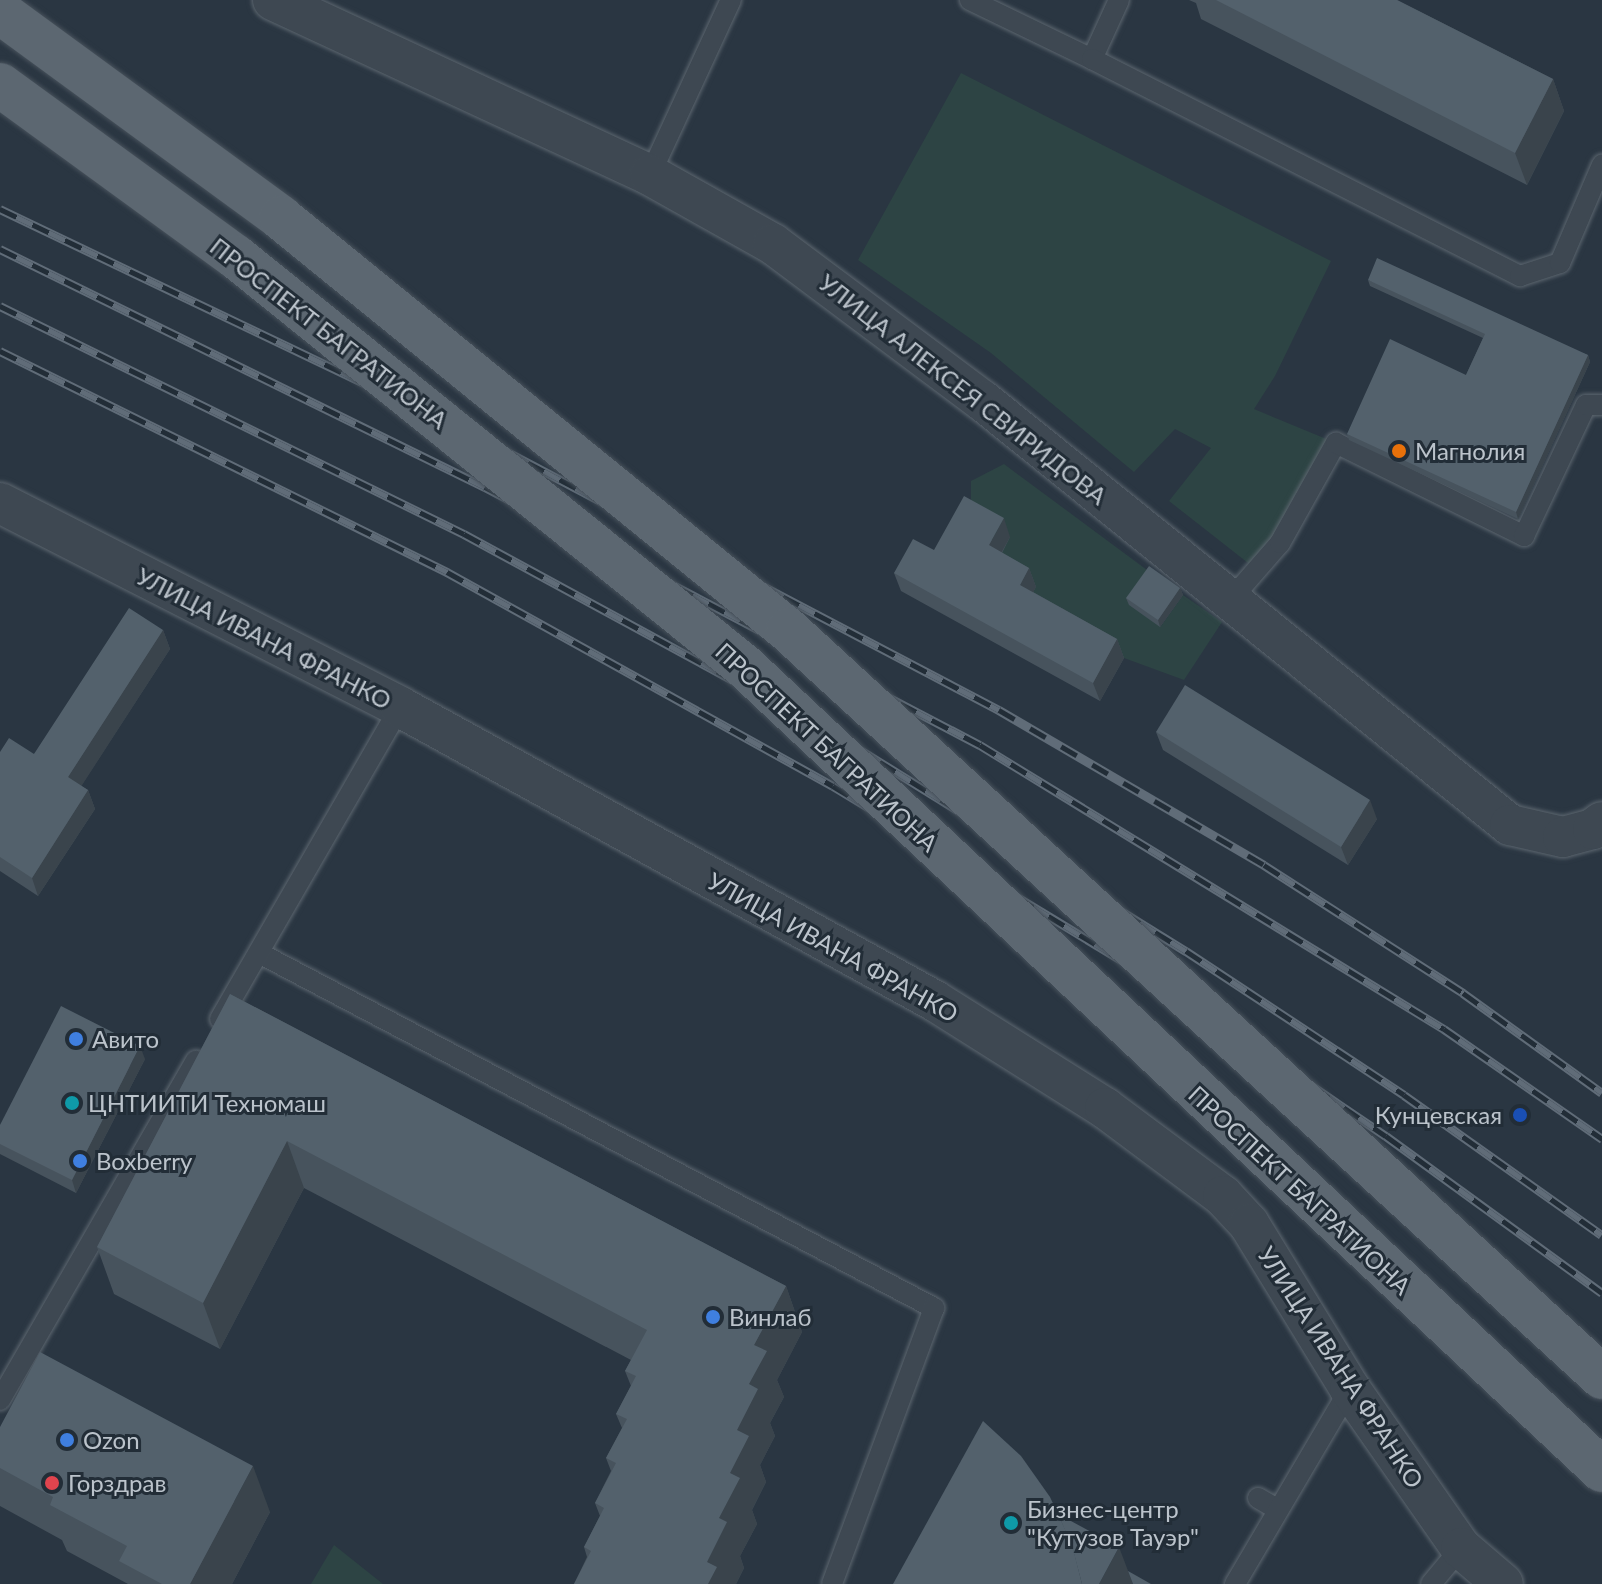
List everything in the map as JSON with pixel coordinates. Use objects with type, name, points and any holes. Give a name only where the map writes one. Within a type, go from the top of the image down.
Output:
[{"type":"main road","points":[[0,12],[281,218],[788,630],[1602,1377]]},
{"type":"main road","name":"ПРОСПЕКТ БАГРАТИОНА","points":[[0,85],[236,257],[744,666],[1602,1470]]},
{"type":"street","name":"УЛИЦА АЛЕКСЕЯ СВИРИДОВА","points":[[273,0],[650,175],[773,244],[896,332],[1232,598],[1510,825],[1563,837],[1593,829],[1602,822]]},
{"type":"street","name":"УЛИЦА ИВАНА ФРАНКО","points":[[0,503],[400,707],[935,1001],[1105,1108],[1223,1196],[1249,1224],[1350,1389],[1461,1548],[1503,1584]]},
{"type":"lane","points":[[650,175],[731,0]]},
{"type":"lane","points":[[970,0],[1520,276],[1560,263],[1602,165]]},
{"type":"lane","points":[[1092,59],[1119,0]]},
{"type":"lane","points":[[1232,598],[1280,543],[1336,443],[1524,536],[1586,405],[1602,405]]},
{"type":"lane","points":[[0,1400],[400,707]]},
{"type":"lane","points":[[259,953],[934,1308],[832,1584]]},
{"type":"lane","points":[[1235,1584],[1350,1389]]},
{"type":"lane","points":[[1258,1498],[1277,1509]]},
{"type":"lane","points":[[1431,1584],[1461,1548]]},
{"type":"green space","points":[[961,73],[1331,261],[1275,376],[1254,409],[1336,443],[1257,570],[1169,501],[1211,448],[1175,429],[1134,472],[991,353],[858,260]]},
{"type":"green space","points":[[1004,464],[1151,573],[1161,626],[1183,595],[1222,622],[1184,680],[1124,658],[1027,603],[995,564],[971,515],[971,481]]},
{"type":"green space","points":[[334,1545],[383,1584],[311,1584]]},
{"type":"building","points":[[1216,0],[1397,0],[1553,79],[1515,153]]},
{"type":"building","points":[[1377,258],[1588,355],[1516,512],[1347,434],[1390,339],[1466,375],[1485,334],[1368,280]]},
{"type":"building","points":[[964,496],[1004,518],[989,545],[1029,568],[1020,585],[1117,639],[1093,683],[894,573],[913,539],[934,550]]},
{"type":"building","points":[[1149,566],[1180,588],[1158,620],[1126,598]]},
{"type":"building","points":[[129,608],[163,630],[68,777],[88,790],[32,878],[0,857],[0,752],[9,738],[34,754]]},
{"type":"building","points":[[1185,685],[1370,800],[1341,847],[1156,732]]},
{"type":"building","points":[[230,994],[786,1286],[754,1345],[767,1351],[749,1384],[758,1389],[737,1430],[749,1436],[730,1473],[740,1478],[719,1518],[727,1522],[707,1562],[717,1567],[708,1584],[574,1584],[591,1551],[584,1547],[604,1508],[595,1503],[616,1463],[606,1458],[627,1419],[616,1414],[636,1376],[625,1371],[647,1330],[287,1141],[203,1303],[97,1247]]},
{"type":"building","name":"ЦНТИИТИ Техномаш","points":[[61,1006],[140,1046],[72,1180],[0,1144],[0,1125]]},
{"type":"building","points":[[40,1352],[253,1466],[190,1584],[162,1584],[119,1561],[127,1546],[50,1505],[53,1497],[0,1468],[0,1427]]},
{"type":"building","points":[[983,1421],[1021,1456],[1050,1497],[1072,1544],[1082,1584],[893,1584]]},
{"type":"building","points":[[1058,1514],[1119,1547],[1099,1584],[1082,1584],[1072,1546]]},
{"type":"building","points":[[1128,1571],[1151,1584],[1133,1584]]},
{"type":"railway","points":[[0,209],[496,446],[999,710],[1264,865],[1463,993],[1602,1093]]},
{"type":"railway","points":[[0,249],[485,487],[980,745],[1444,1029],[1602,1139]]},
{"type":"railway","points":[[0,306],[464,534],[849,743],[1186,951],[1404,1095],[1602,1235]]},
{"type":"railway","points":[[0,351],[447,572],[833,786],[1165,986],[1386,1136],[1602,1293]]},
{"type":"place","name":"Магнолия","points":[[1399,451]]},
{"type":"place","name":"Авито","points":[[76,1039]]},
{"type":"place","name":"ЦНТИИТИ Техномаш","points":[[72,1103]]},
{"type":"place","name":"Кунцевская","points":[[1520,1115]]},
{"type":"place","name":"Boxberry","points":[[80,1161]]},
{"type":"place","name":"Винлаб","points":[[713,1317]]},
{"type":"place","name":"Ozon","points":[[67,1440]]},
{"type":"place","name":"Горздрав","points":[[52,1483]]},
{"type":"place","name":"Бизнес-центр \"Кутузов Тауэр\"","points":[[1011,1523]]}]
